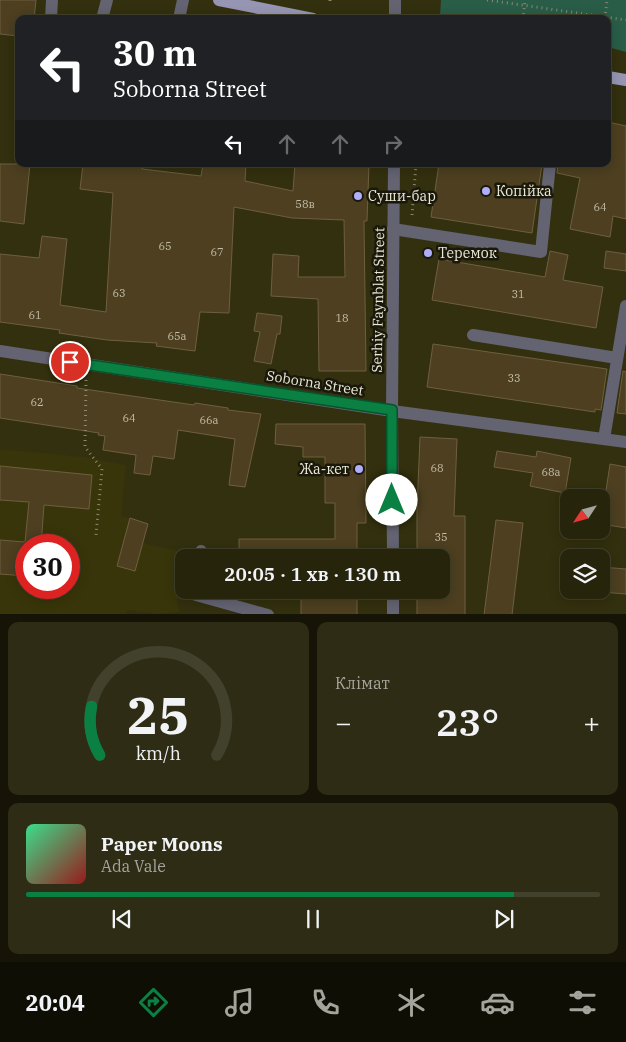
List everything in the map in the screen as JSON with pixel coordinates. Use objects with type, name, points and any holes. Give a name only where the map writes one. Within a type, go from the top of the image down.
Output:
[{"type":"main road","points":[[219,0],[293,15]]},
{"type":"main road","points":[[611,78],[626,80]]},
{"type":"street","points":[[51,15],[52,0]]},
{"type":"street","points":[[103,15],[107,0]]},
{"type":"street","points":[[180,15],[183,0]]},
{"type":"street","points":[[395,0],[395,15]]},
{"type":"street","name":"Serhiy Faynblat Street","points":[[393,549],[394,167]]},
{"type":"street","points":[[393,229],[541,252],[550,167]]},
{"type":"street","points":[[604,439],[626,306]]},
{"type":"street","points":[[473,335],[618,358]]},
{"type":"street","name":"Soborna Street","points":[[0,351],[392,410],[626,442]]},
{"type":"street","points":[[211,599],[268,614]]},
{"type":"street","points":[[393,599],[393,614]]},
{"type":"path","points":[[487,0],[586,15]]},
{"type":"path","points":[[523,15],[525,0]]},
{"type":"path","points":[[605,15],[607,0]]},
{"type":"path","points":[[611,19],[626,20]]},
{"type":"path","points":[[411,232],[416,167]]},
{"type":"path","points":[[88,365],[86,377],[85,447],[102,469],[96,535]]},
{"type":"shaded area","points":[[0,449],[83,457],[126,465],[121,516],[130,518],[117,566],[135,571],[142,543],[175,550],[175,599],[177,599],[179,612],[158,614],[128,610],[125,614],[0,614]]},
{"type":"green space","points":[[441,0],[626,0],[626,52],[611,48],[611,15],[440,15]]},
{"type":"building","points":[[0,0],[36,0],[34,15],[15,15],[15,36],[0,34]]},
{"type":"building","points":[[611,123],[626,126],[626,219],[613,216],[610,237],[570,229],[580,178],[557,173],[558,167],[611,167]]},
{"type":"building","points":[[0,164],[15,164],[15,167],[30,167],[24,224],[0,221]]},
{"type":"building","points":[[83,167],[142,167],[142,169],[201,176],[202,167],[246,167],[245,181],[293,191],[295,167],[369,167],[367,221],[364,221],[366,371],[319,371],[318,299],[271,296],[273,254],[299,256],[298,277],[345,277],[344,220],[292,218],[234,207],[229,313],[200,312],[195,351],[156,346],[157,343],[107,340],[59,333],[60,330],[0,322],[0,254],[39,258],[42,236],[67,239],[60,305],[106,312],[113,193],[80,189]]},
{"type":"building","name":"Копійка","points":[[439,167],[542,167],[532,233],[431,217]]},
{"type":"building","points":[[550,251],[568,255],[563,280],[603,287],[596,328],[432,300],[439,259],[545,277]]},
{"type":"building","points":[[606,251],[626,254],[626,271],[604,268]]},
{"type":"building","points":[[257,313],[282,316],[280,334],[277,334],[271,364],[254,361],[260,332],[254,331]]},
{"type":"building","points":[[433,344],[607,369],[601,410],[595,409],[595,412],[427,387]]},
{"type":"building","points":[[623,371],[626,372],[626,414],[617,413]]},
{"type":"building","points":[[0,374],[77,386],[77,388],[194,405],[195,403],[261,414],[245,487],[229,485],[235,439],[178,430],[174,459],[153,456],[150,475],[134,473],[136,455],[103,450],[105,436],[98,435],[99,433],[0,418]]},
{"type":"building","points":[[276,424],[365,424],[366,523],[357,523],[357,549],[239,549],[239,539],[335,539],[335,503],[325,503],[325,457],[303,457],[303,447],[275,444]]},
{"type":"building","points":[[420,437],[457,439],[454,516],[465,516],[465,614],[417,614],[417,599],[450,599],[450,549],[417,549]]},
{"type":"building","points":[[497,451],[536,457],[537,451],[571,458],[566,489],[560,489],[560,492],[530,486],[533,473],[494,467]]},
{"type":"building","points":[[610,464],[626,467],[626,528],[610,525],[610,489],[606,489]]},
{"type":"building","points":[[0,466],[92,475],[89,509],[44,505],[42,534],[26,534],[29,502],[0,500]]},
{"type":"building","points":[[130,518],[148,524],[135,571],[117,566]]},
{"type":"building","points":[[496,520],[523,523],[512,614],[484,614]]},
{"type":"building","points":[[0,540],[15,541],[15,575],[0,574]]},
{"type":"building","points":[[610,568],[626,569],[626,594],[610,593]]},
{"type":"building","points":[[301,599],[357,599],[357,614],[301,614]]},
{"type":"place","name":"Копійка","points":[[486,191]]},
{"type":"place","name":"Суши-бар","points":[[358,196]]},
{"type":"place","name":"Теремок","points":[[428,253]]},
{"type":"place","name":"Жа-кет","points":[[359,469]]},
{"type":"route","points":[[70,362],[392,410],[392,500]]}]
